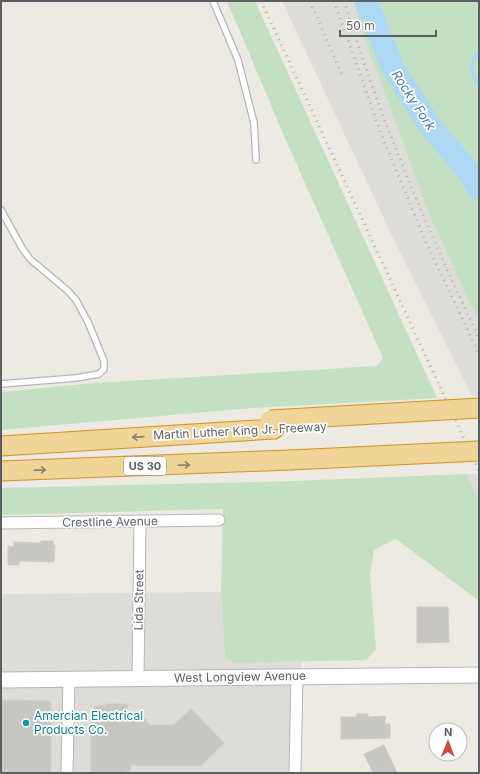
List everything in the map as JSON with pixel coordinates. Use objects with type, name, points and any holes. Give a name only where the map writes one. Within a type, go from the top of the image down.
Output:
[{"type":"highway","points":[[272,424],[479,408]]},
{"type":"highway","name":"Martin Luther King Jr. Freeway","points":[[1,446],[172,434],[272,424],[479,418]]},
{"type":"highway","name":"US 30","points":[[1,471],[220,464],[292,466],[479,451]]},
{"type":"highway","points":[[292,466],[479,462]]},
{"type":"street","name":"Crestline Avenue","points":[[1,523],[220,520]]},
{"type":"street","name":"Lida Street","points":[[138,678],[140,521]]},
{"type":"street","name":"West Longview Avenue","points":[[1,680],[479,675]]},
{"type":"street","points":[[295,773],[297,677]]},
{"type":"street","points":[[67,773],[68,679]]},
{"type":"lane","points":[[214,1],[238,60],[245,85],[254,123],[256,160]]},
{"type":"lane","points":[[1,210],[22,248],[30,259],[68,291],[83,311],[104,361],[104,369],[99,374],[76,378],[1,384]]},
{"type":"shaded area","points":[[282,1],[353,1],[370,54],[431,219],[479,322],[479,396],[472,396],[397,246]]},
{"type":"shaded area","points":[[466,474],[479,474],[479,501]]},
{"type":"shaded area","points":[[221,592],[225,658],[235,663],[301,661],[299,773],[1,773],[1,594]]},
{"type":"green space","points":[[227,1],[255,1],[437,398],[252,408],[1,430],[1,392],[94,383],[377,366],[383,358],[284,136]]},
{"type":"green space","points":[[353,1],[479,1],[479,322],[431,219],[370,54]]},
{"type":"green space","points":[[466,474],[479,501],[479,601],[396,539],[374,550],[370,575],[376,649],[366,660],[235,663],[225,658],[221,592],[223,509],[1,515],[1,488],[294,481]]},
{"type":"building","points":[[41,541],[53,541],[53,545],[55,545],[54,562],[19,561],[19,565],[8,565],[8,546],[14,547],[14,542],[41,543]]},
{"type":"building","points":[[417,607],[448,607],[449,642],[417,643]]},
{"type":"building","name":"Amercian Electrical Products Co.","points":[[1,700],[49,701],[51,704],[51,773],[1,773]]},
{"type":"building","points":[[107,704],[127,704],[127,718],[146,719],[146,723],[149,723],[149,725],[174,725],[191,709],[224,743],[201,766],[130,765],[130,771],[127,771],[127,773],[91,773],[91,718],[94,718],[94,706],[107,706]]},
{"type":"building","points":[[357,714],[368,714],[368,717],[385,716],[385,724],[390,724],[390,738],[341,739],[341,717],[357,717]]},
{"type":"building","points":[[384,745],[397,773],[373,773],[364,754]]},
{"type":"waterway","name":"Rocky Fork","points":[[366,1],[393,68],[430,126],[469,172],[479,189]]},
{"type":"waterway","points":[[479,51],[472,64],[474,78],[479,87]]},
{"type":"waterway","points":[[469,172],[479,165]]},
{"type":"railway","points":[[261,1],[479,471]]},
{"type":"railway","points":[[310,1],[342,75]]},
{"type":"railway","points":[[334,1],[382,136],[425,240],[479,354]]},
{"type":"railway","points":[[344,1],[388,130],[441,256],[479,338]]},
{"type":"place","name":"Amercian Electrical Products Co.","points":[[26,723]]}]
